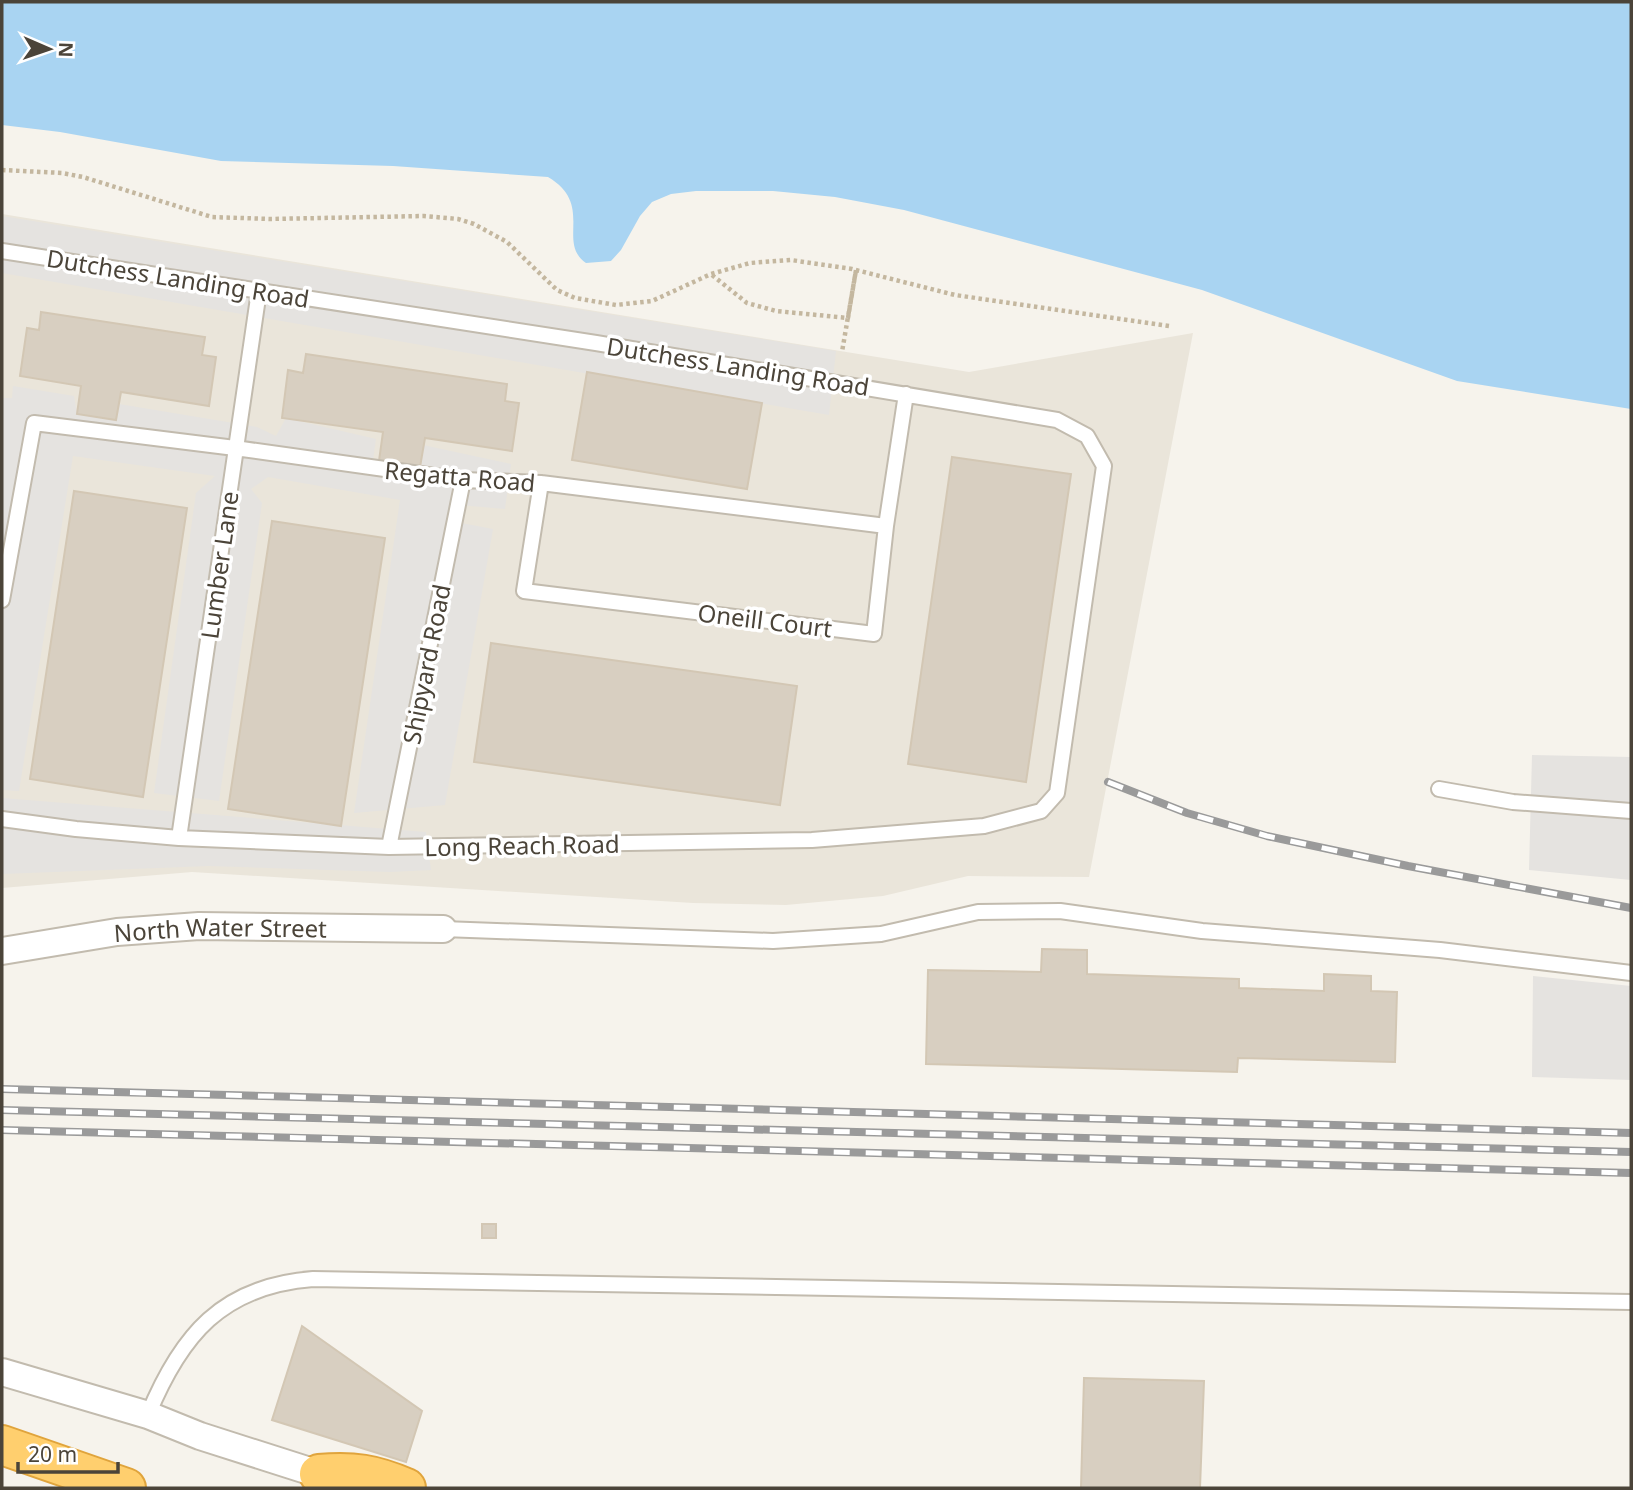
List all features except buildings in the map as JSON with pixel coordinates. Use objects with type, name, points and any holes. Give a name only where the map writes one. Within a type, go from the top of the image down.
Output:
[{"type":"highway","points":[[2,1444],[126,1488]]},
{"type":"highway","points":[[319,1474],[371,1474],[406,1488]]},
{"type":"street","name":"North Water Street","points":[[2,951],[117,932],[199,926],[443,929]]},
{"type":"street","points":[[2,1372],[148,1415],[200,1436],[319,1474]]},
{"type":"lane","name":"Dutchess Landing Road","points":[[2,251],[906,394],[1057,420],[1087,436],[1104,466],[1056,793],[1041,811]]},
{"type":"lane","name":"Lumber Lane","points":[[179,838],[259,291]]},
{"type":"lane","name":"Oneill Court","points":[[541,483],[524,591],[874,634],[886,526],[906,394]]},
{"type":"lane","name":"Regatta Road","points":[[2,600],[34,423],[463,480],[541,483],[886,526]]},
{"type":"lane","name":"Shipyard Road","points":[[389,847],[463,480]]},
{"type":"lane","points":[[1439,789],[1513,802],[1631,811]]},
{"type":"lane","name":"Long Reach Road","points":[[2,819],[179,838],[389,847],[811,840],[984,826],[1041,811]]},
{"type":"lane","points":[[443,929],[774,942],[881,934],[978,912],[1060,911],[1202,931],[1440,950],[1631,973]]},
{"type":"lane","points":[[148,1415],[173,1364],[205,1323],[246,1293],[294,1281],[369,1279],[1631,1302]]},
{"type":"path","points":[[2,170],[62,173],[83,177],[212,217],[269,219],[424,216],[458,219],[474,224],[507,242],[557,290],[575,298],[606,303],[634,305],[652,301],[711,274],[750,262],[769,260],[812,262],[955,295],[1169,326]]},
{"type":"path","points":[[711,274],[747,303],[776,311],[848,318],[856,270]]},
{"type":"path","points":[[842,352],[856,270]]},
{"type":"shaded area","points":[[2,214],[969,372],[1193,333],[1089,877],[968,876],[883,896],[786,905],[693,903],[192,872],[2,888]]},
{"type":"shaded area","points":[[2,216],[836,351],[829,415],[2,273]]},
{"type":"shaded area","points":[[13,386],[74,396],[77,414],[116,420],[119,404],[257,427],[276,436],[286,418],[376,439],[372,467],[418,474],[423,445],[511,464],[505,509],[459,505],[456,522],[493,529],[445,805],[354,813],[400,500],[268,477],[251,489],[262,503],[219,801],[154,793],[196,493],[215,476],[73,456],[19,791],[2,790],[2,398],[12,398]]},
{"type":"shaded area","points":[[1532,755],[1631,757],[1631,880],[1529,870]]},
{"type":"shaded area","points":[[2,798],[426,832],[431,870],[390,872],[209,866],[2,874]]},
{"type":"shaded area","points":[[1533,976],[1631,986],[1631,1080],[1532,1077]]},
{"type":"water","points":[[2,2],[1631,2],[1631,409],[1457,381],[1202,290],[904,210],[835,197],[773,191],[696,191],[671,194],[652,202],[611,261],[586,263],[574,245],[570,199],[562,188],[548,177],[393,166],[221,161],[60,132],[2,125]]},
{"type":"railway","points":[[1108,782],[1187,813],[1267,836],[1631,908]]},
{"type":"railway","points":[[2,1089],[1631,1133]]},
{"type":"railway","points":[[2,1110],[1631,1152]]},
{"type":"railway","points":[[2,1130],[1631,1173]]}]
